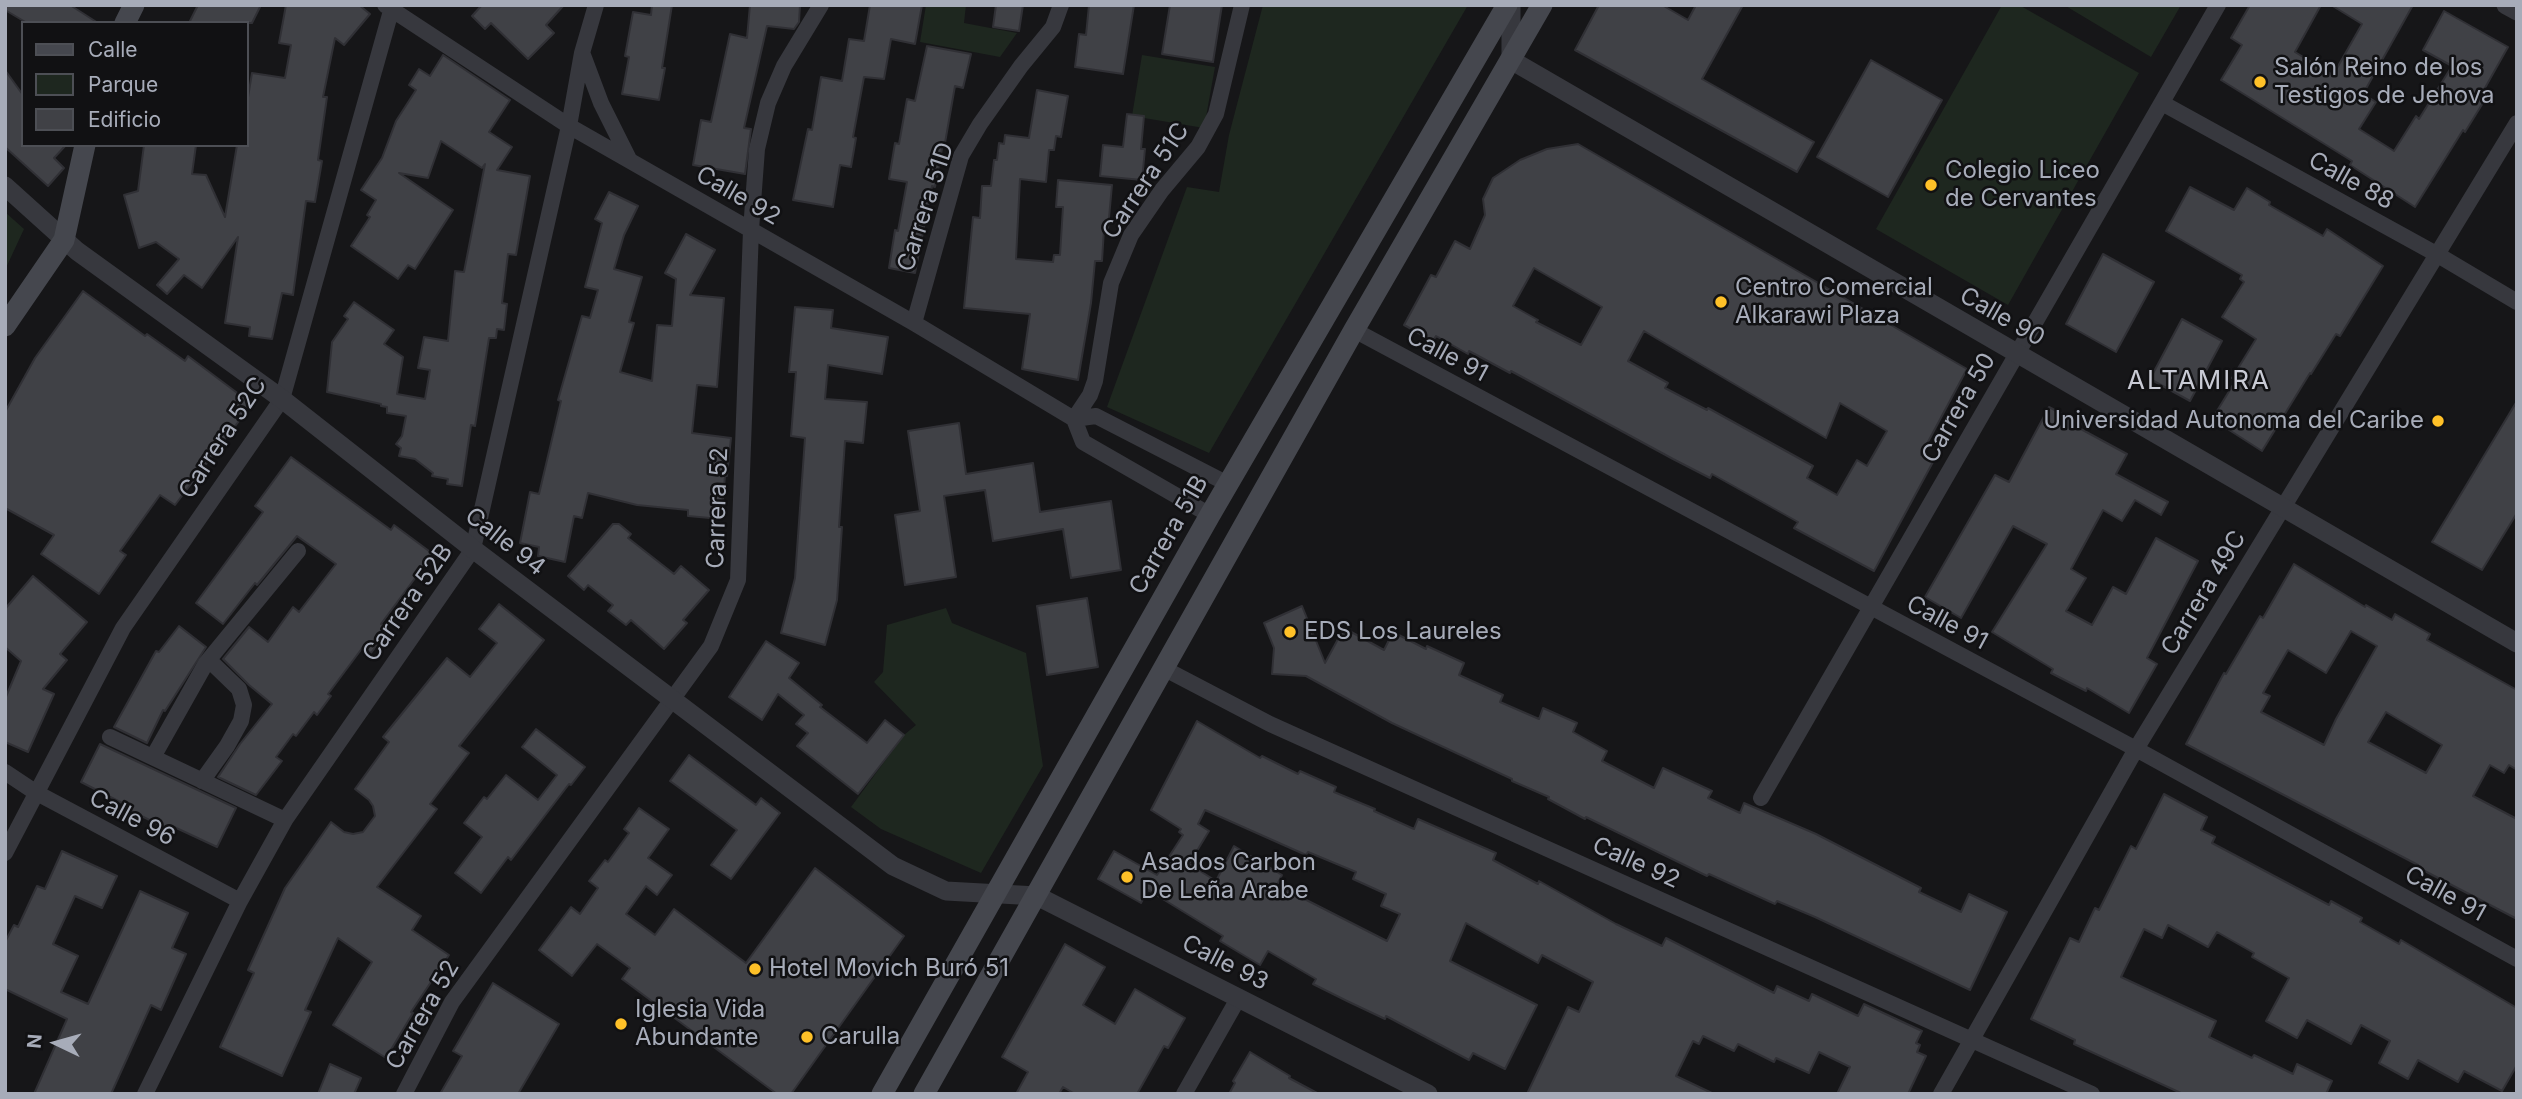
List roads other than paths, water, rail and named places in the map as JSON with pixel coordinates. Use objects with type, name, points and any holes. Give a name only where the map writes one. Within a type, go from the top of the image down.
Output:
[{"type":"main road","points":[[126,21],[134,5]]},
{"type":"main road","name":"Carrera 51B","points":[[882,1094],[1210,515],[1509,5]]},
{"type":"main road","points":[[924,1094],[1354,330],[1542,5]]},
{"type":"main road","points":[[5,326],[64,240],[85,147]]},
{"type":"street","name":"Carrera 52B","points":[[145,1094],[240,901],[285,820],[473,549],[569,126],[582,53],[596,5]]},
{"type":"street","name":"Carrera 52","points":[[404,1094],[452,1002],[711,646],[738,580],[751,230],[757,149],[768,103],[784,66],[821,5]]},
{"type":"street","name":"Carrera 51D","points":[[914,323],[961,156],[1000,95],[1053,27],[1061,5]]},
{"type":"street","name":"Carrera 51C","points":[[1074,419],[1090,395],[1095,381],[1111,283],[1131,235],[1162,190],[1198,147],[1216,114],[1242,5]]},
{"type":"street","points":[[1509,5],[1511,60]]},
{"type":"street","name":"Carrera 50","points":[[1761,798],[2218,5]]},
{"type":"street","points":[[2506,5],[2517,11]]},
{"type":"street","name":"Calle 92","points":[[388,8],[569,126],[914,323],[1074,419],[1083,442],[1210,515]]},
{"type":"street","name":"Carrera 52C","points":[[5,853],[123,628],[282,399],[388,8]]},
{"type":"street","points":[[582,53],[601,103],[630,161]]},
{"type":"street","name":"Calle 90","points":[[1511,60],[2517,643]]},
{"type":"street","name":"Calle 88","points":[[2162,103],[2438,255],[2517,302]]},
{"type":"street","name":"Carrera 49C","points":[[1941,1094],[2136,749],[2517,123]]},
{"type":"street","name":"Calle 94","points":[[5,186],[64,240],[282,399],[473,549],[893,866],[946,891],[995,894]]},
{"type":"street","name":"Calle 91","points":[[1354,330],[2136,749],[2517,959]]},
{"type":"street","name":"Calle 92","points":[[1074,419],[1096,416],[1228,484]]},
{"type":"street","points":[[153,757],[209,660],[298,551]]},
{"type":"street","points":[[202,781],[242,721],[244,705],[239,689],[209,660]]},
{"type":"street","name":"Calle 92","points":[[1163,668],[1270,724],[2092,1094]]},
{"type":"street","points":[[110,737],[285,820]]},
{"type":"street","name":"Calle 96","points":[[5,772],[36,792],[240,901]]},
{"type":"street","name":"Calle 93","points":[[995,894],[1037,896],[1428,1094]]},
{"type":"street","points":[[1184,1094],[1239,997]]},
{"type":"place","name":"Salón Reino de los Testigos de Jehova","points":[[2260,82]]},
{"type":"place","name":"Colegio Liceo de Cervantes","points":[[1931,185]]},
{"type":"place","name":"Centro Comercial Alkarawi Plaza","points":[[1721,302]]},
{"type":"place","name":"Universidad Autonoma del Caribe","points":[[2438,421]]},
{"type":"place","name":"EDS Los Laureles","points":[[1290,632]]},
{"type":"place","name":"Asados Carbon De Leña Arabe","points":[[1127,877]]},
{"type":"place","name":"Hotel Movich Buró 51","points":[[755,969]]},
{"type":"place","name":"Iglesia Vida Abundante","points":[[621,1024]]},
{"type":"place","name":"Carulla","points":[[807,1037]]},
{"type":"district","name":"ALTAMIRA","points":[[2199,381]]}]
